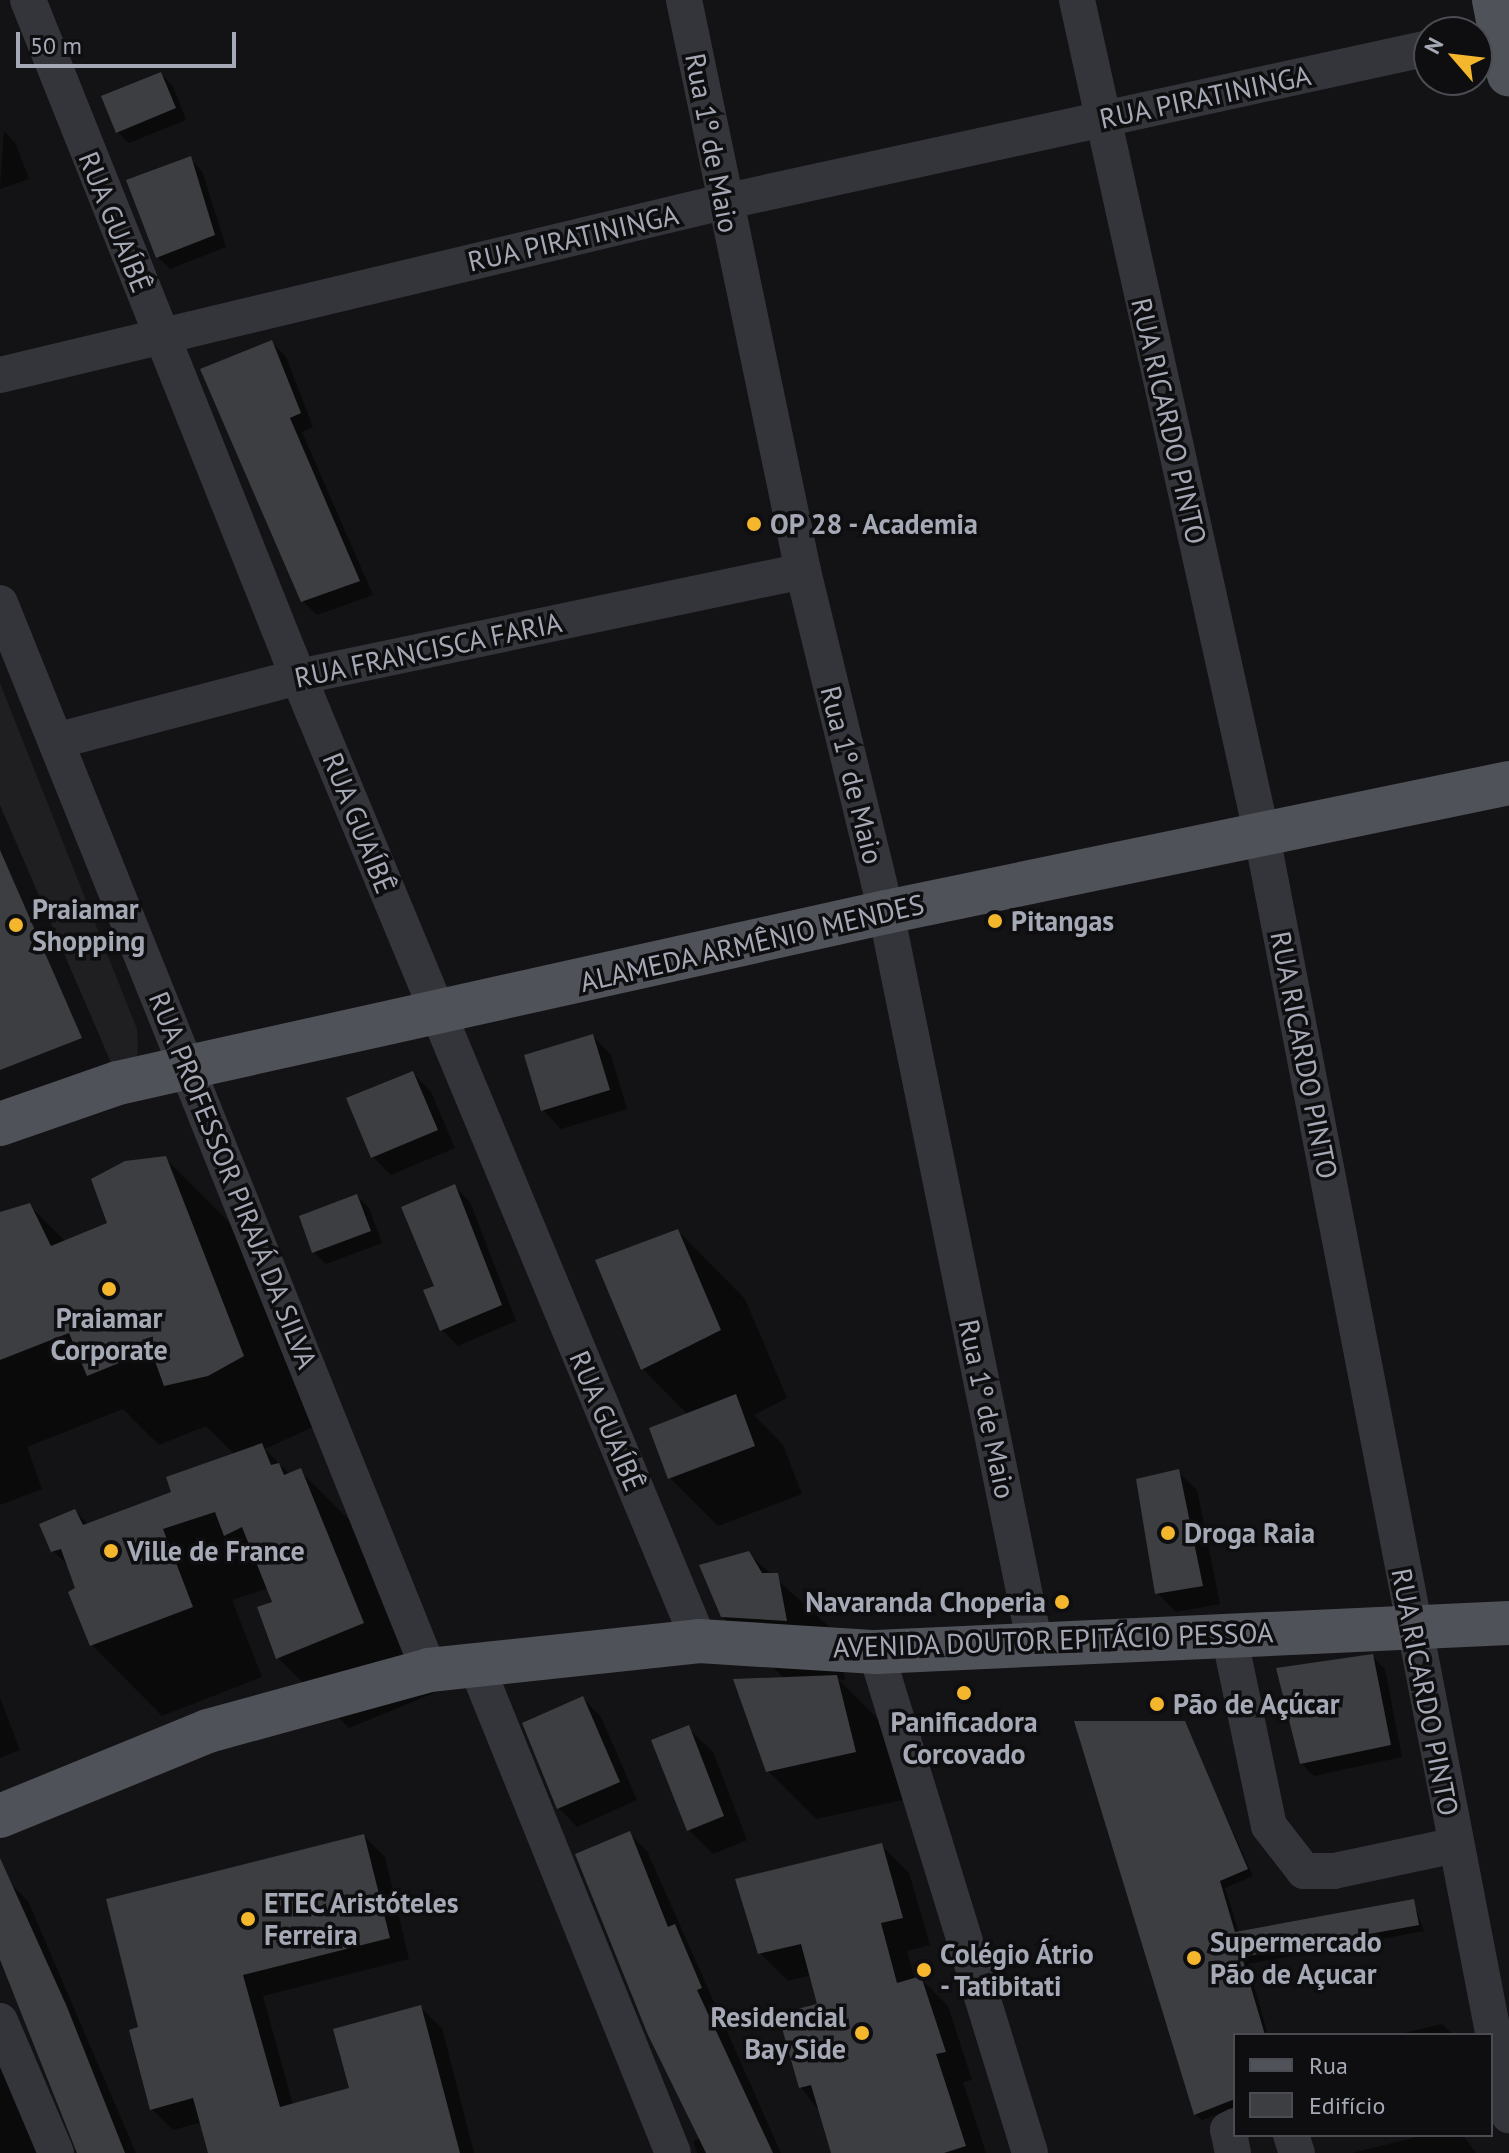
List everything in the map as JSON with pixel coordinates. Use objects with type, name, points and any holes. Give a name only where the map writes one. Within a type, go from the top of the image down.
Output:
[{"type":"main road","name":"ALAMEDA ARMÊNIO MENDES","points":[[0,1124],[118,1083],[1261,831],[1509,783]]},
{"type":"main road","name":"AVENIDA DOUTOR EPITÁCIO PESSOA","points":[[0,1816],[208,1731],[429,1670],[699,1641],[876,1652],[1509,1623]]},
{"type":"street","name":"RUA GUAÍBÊ","points":[[28,0],[298,677],[699,1641]]},
{"type":"street","name":"Rua 1º de Maio","points":[[684,0],[723,202],[803,571],[886,912],[1035,1645]]},
{"type":"street","name":"RUA RICARDO PINTO","points":[[1077,0],[1100,120],[1261,831],[1493,2033]]},
{"type":"street","name":"RUA PIRATININGA","points":[[0,375],[723,202],[1413,52]]},
{"type":"street","name":"RUA FRANCISCA FARIA","points":[[56,741],[298,677],[803,571]]},
{"type":"street","name":"RUA PROFESSOR PIRAJÁ DA SILVA","points":[[0,603],[429,1670]]},
{"type":"street","points":[[1229,1635],[1269,1826],[1304,1871],[1334,1871],[1456,1845]]},
{"type":"street","points":[[876,1652],[1030,2153]]},
{"type":"street","points":[[476,1665],[673,2153]]},
{"type":"street","points":[[0,2021],[56,2153]]},
{"type":"street","name":"RUA RICARDO PINTO","points":[[1493,2033],[1509,2115]]},
{"type":"street","points":[[1233,2127],[1228,2130],[1233,2153]]},
{"type":"shaded area","points":[[0,683],[137,1029],[138,1048],[137,1058],[0,1109]]},
{"type":"building","points":[[161,72],[176,108],[116,133],[101,96]]},
{"type":"building","points":[[191,156],[215,235],[156,258],[126,180]]},
{"type":"building","points":[[272,340],[301,413],[290,418],[360,581],[301,602],[200,369]]},
{"type":"building","name":"Praiamar Shopping","points":[[0,850],[82,1038],[0,1070]]},
{"type":"building","points":[[593,1034],[610,1090],[541,1111],[524,1055]]},
{"type":"building","points":[[413,1071],[438,1130],[371,1158],[346,1098]]},
{"type":"building","name":"Praiamar Corporate","points":[[166,1156],[244,1356],[208,1376],[164,1386],[151,1350],[87,1376],[69,1333],[0,1360],[0,1212],[30,1203],[51,1246],[107,1223],[91,1179],[125,1161]]},
{"type":"building","points":[[455,1184],[502,1305],[440,1331],[423,1290],[434,1286],[401,1207]]},
{"type":"building","points":[[357,1194],[371,1231],[312,1253],[299,1216]]},
{"type":"building","points":[[678,1229],[721,1330],[641,1370],[595,1260]]},
{"type":"building","points":[[736,1394],[755,1446],[668,1479],[649,1428]]},
{"type":"building","name":"Ville de France","points":[[262,1443],[271,1465],[279,1463],[284,1475],[301,1468],[364,1623],[276,1659],[257,1607],[272,1602],[242,1527],[224,1536],[215,1512],[163,1529],[193,1607],[90,1646],[68,1592],[75,1588],[61,1549],[51,1552],[39,1524],[75,1509],[83,1525],[171,1492],[166,1477]]},
{"type":"building","name":"Droga Raia","points":[[1179,1469],[1203,1586],[1155,1594],[1136,1479]]},
{"type":"building","points":[[749,1551],[762,1573],[778,1573],[787,1621],[721,1617],[699,1565]]},
{"type":"building","points":[[1373,1654],[1391,1745],[1300,1764],[1276,1668]]},
{"type":"building","points":[[837,1675],[856,1752],[766,1772],[733,1679]]},
{"type":"building","points":[[583,1696],[620,1782],[557,1809],[522,1723]]},
{"type":"building","name":"Supermercado Pão de Açucar","points":[[1074,1721],[1185,1721],[1248,1869],[1220,1881],[1235,1932],[1414,1899],[1419,1925],[1242,1957],[1264,2033],[1233,2033],[1233,2100],[1194,2115]]},
{"type":"building","points":[[689,1725],[724,1816],[687,1831],[651,1740]]},
{"type":"building","points":[[630,1831],[668,1927],[675,1924],[702,1988],[697,1990],[773,2153],[706,2153],[648,2035],[575,1854]]},
{"type":"building","points":[[364,1834],[390,1938],[243,1975],[280,2107],[349,2088],[333,2029],[421,2005],[460,2153],[208,2153],[193,2098],[150,2110],[129,2030],[138,2027],[106,1899]]},
{"type":"building","points":[[882,1843],[903,1918],[881,1923],[897,1983],[921,1976],[946,2052],[936,2054],[966,2146],[944,2153],[831,2153],[811,2085],[799,2088],[778,2014],[817,2004],[801,1944],[758,1954],[735,1879]]},
{"type":"building","points":[[0,1858],[67,2007],[125,2153],[77,2153],[0,1960]]},
{"type":"place","name":"OP 28 - Academia","points":[[754,524]]},
{"type":"place","name":"Pitangas","points":[[995,921]]},
{"type":"place","name":"Praiamar Shopping","points":[[16,925]]},
{"type":"place","name":"Praiamar Corporate","points":[[109,1289]]},
{"type":"place","name":"Droga Raia","points":[[1168,1533]]},
{"type":"place","name":"Ville de France","points":[[111,1551]]},
{"type":"place","name":"Navaranda Choperia","points":[[1062,1602]]},
{"type":"place","name":"Panificadora Corcovado","points":[[964,1693]]},
{"type":"place","name":"Pão de Açúcar","points":[[1157,1704]]},
{"type":"place","name":"ETEC Aristóteles Ferreira","points":[[248,1919]]},
{"type":"place","name":"Supermercado Pão de Açucar","points":[[1194,1958]]},
{"type":"place","name":"Colégio Átrio - Tatibitati","points":[[924,1970]]},
{"type":"place","name":"Residencial Bay Side","points":[[862,2033]]}]
